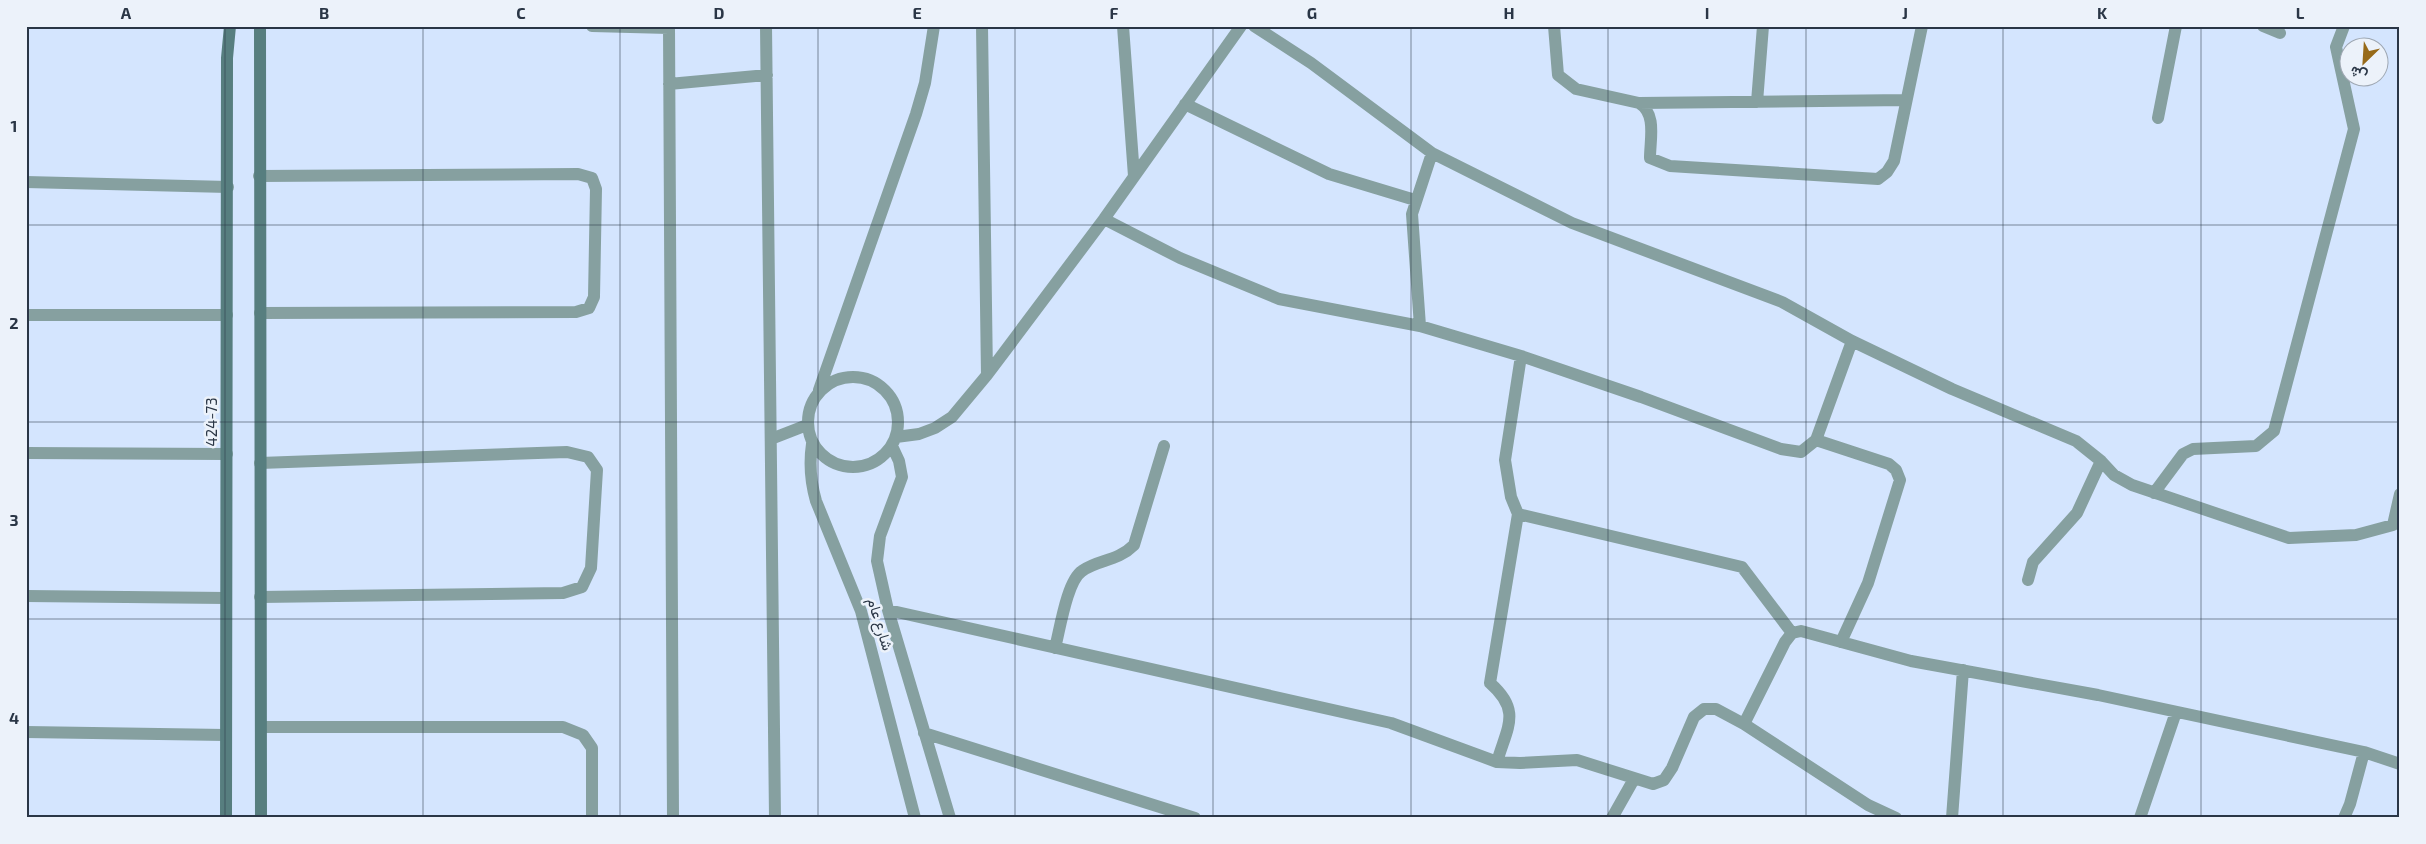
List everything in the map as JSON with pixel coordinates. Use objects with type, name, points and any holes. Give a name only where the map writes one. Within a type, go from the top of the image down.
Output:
[{"type":"street","name":"424-73","points":[[226,818],[227,58],[230,26]]},
{"type":"street","points":[[260,26],[261,818]]},
{"type":"street","points":[[592,26],[669,27],[673,818]]},
{"type":"street","points":[[766,26],[775,818]]},
{"type":"street","points":[[820,390],[834,380],[851,376],[869,379],[884,388],[894,402],[899,420],[894,442],[879,460],[862,467],[842,466],[825,458],[812,444],[807,425],[809,406],[820,390],[916,114],[925,83],[934,26]]},
{"type":"street","points":[[982,26],[987,375]]},
{"type":"street","points":[[1123,26],[1134,176]]},
{"type":"street","points":[[894,442],[927,431],[952,417],[987,375],[1104,219],[1240,26]]},
{"type":"street","points":[[1254,26],[1311,63],[1432,153],[1572,224],[1782,302],[1852,341],[1952,389],[2076,441],[2102,461],[2114,476],[2132,485],[2289,538],[2356,535],[2393,525],[2398,513],[2400,494]]},
{"type":"street","points":[[1554,26],[1558,75],[1576,89],[1639,103],[1906,100]]},
{"type":"street","points":[[1757,102],[1763,26]]},
{"type":"street","points":[[1639,103],[1647,108],[1651,119],[1650,158],[1670,166],[1878,179],[1887,172],[1894,162],[1922,26]]},
{"type":"street","points":[[2158,118],[2176,26]]},
{"type":"street","points":[[2263,26],[2280,33]]},
{"type":"street","points":[[2154,493],[2183,454],[2193,449],[2256,446],[2274,431],[2354,129],[2336,47],[2344,26]]},
{"type":"street","points":[[669,84],[767,75]]},
{"type":"street","points":[[1185,104],[1329,174],[1415,200]]},
{"type":"street","points":[[1420,326],[1412,214],[1415,200],[1432,153]]},
{"type":"street","points":[[259,176],[578,174],[592,178],[596,189],[594,297],[588,308],[576,312],[260,313]]},
{"type":"street","points":[[26,182],[228,187]]},
{"type":"street","points":[[1104,219],[1180,258],[1280,300],[1420,326],[1521,356],[1641,397],[1781,449],[1801,452],[1816,440],[1852,341]]},
{"type":"street","points":[[26,315],[227,315]]},
{"type":"street","points":[[1496,762],[1511,714],[1509,703],[1490,683],[1518,514],[1511,496],[1505,460],[1521,356]]},
{"type":"street","points":[[771,439],[807,425]]},
{"type":"street","points":[[1816,440],[1889,464],[1896,470],[1900,480],[1868,583],[1841,642]]},
{"type":"street","name":"شارع عام","points":[[894,442],[902,477],[880,536],[877,561],[888,610],[950,818]]},
{"type":"street","name":"شارع عام","points":[[812,444],[809,463],[810,482],[861,611],[915,818]]},
{"type":"street","points":[[1055,648],[1072,585],[1082,571],[1125,554],[1134,545],[1164,446]]},
{"type":"street","points":[[260,463],[567,452],[588,457],[597,470],[591,568],[582,587],[563,593],[260,598]]},
{"type":"street","points":[[26,454],[227,454]]},
{"type":"street","points":[[2028,580],[2034,562],[2077,513],[2102,461]]},
{"type":"street","points":[[1518,514],[1742,567],[1792,633]]},
{"type":"street","points":[[26,596],[226,598]]},
{"type":"street","points":[[888,610],[1391,723],[1496,762],[1520,764],[1577,760],[1591,762],[1634,780],[1653,784],[1664,780],[1672,768],[1694,717],[1704,709],[1716,709],[1744,724],[1868,806],[1896,818]]},
{"type":"street","points":[[1744,724],[1785,642],[1792,633],[1801,631],[1911,661],[2176,712],[2364,752],[2400,764]]},
{"type":"street","points":[[1952,818],[1963,670]]},
{"type":"street","points":[[2140,818],[2176,712]]},
{"type":"street","points":[[261,727],[563,726],[583,735],[592,748],[592,818]]},
{"type":"street","points":[[26,732],[225,735]]},
{"type":"street","points":[[924,734],[1195,818]]},
{"type":"street","points":[[2344,818],[2350,804],[2364,752]]},
{"type":"street","points":[[1612,818],[1634,780]]}]
